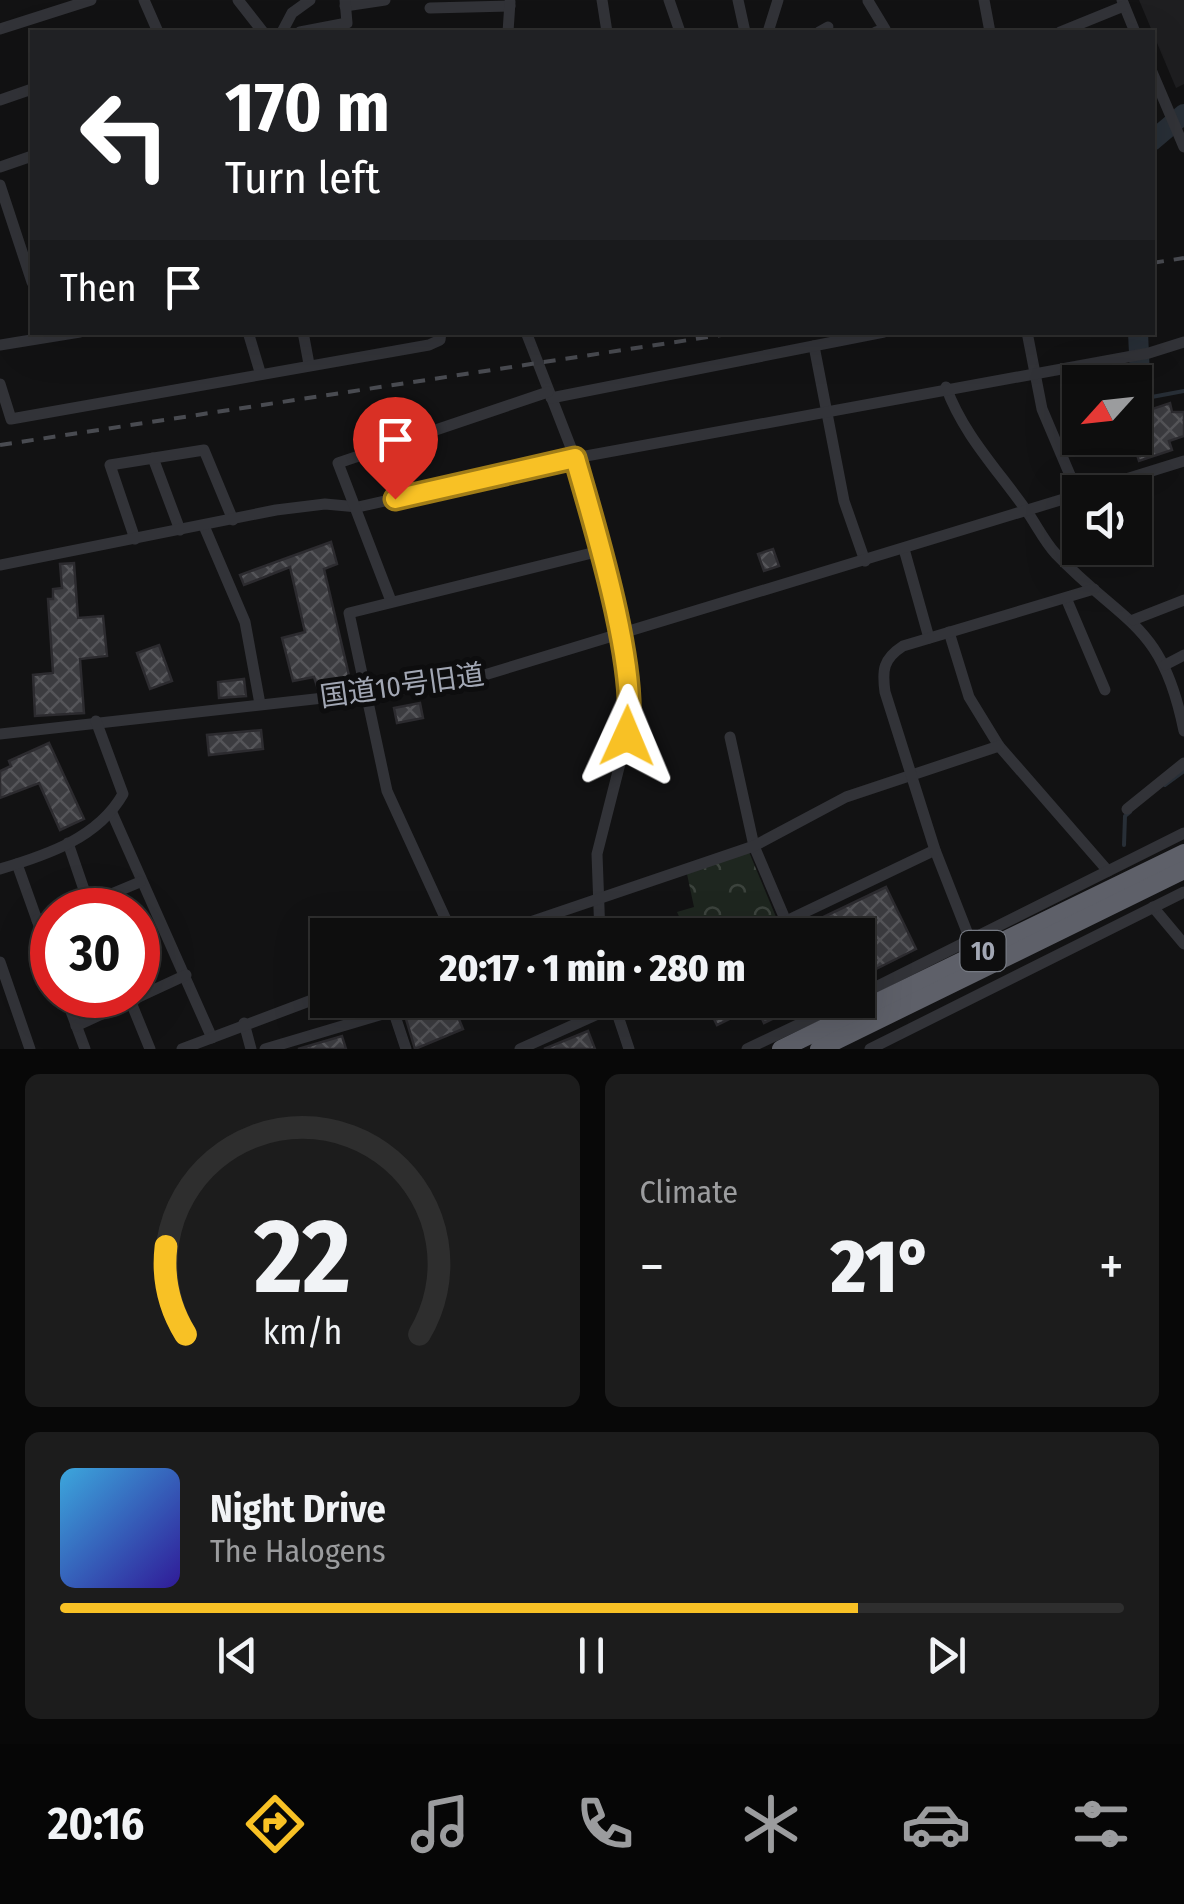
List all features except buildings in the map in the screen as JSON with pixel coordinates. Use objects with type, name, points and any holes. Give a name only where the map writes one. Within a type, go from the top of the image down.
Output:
[{"type":"highway","name":"10","points":[[781,1049],[1184,853]]},
{"type":"highway","name":"10","points":[[819,1049],[1184,870]]},
{"type":"street","points":[[0,30],[91,0]]},
{"type":"street","points":[[144,0],[157,30]]},
{"type":"street","points":[[238,0],[261,30]]},
{"type":"street","points":[[283,30],[292,12],[310,0]]},
{"type":"street","points":[[310,30],[347,23],[345,3],[386,0]]},
{"type":"street","points":[[602,0],[607,30]]},
{"type":"street","points":[[669,0],[679,30]]},
{"type":"street","points":[[738,0],[745,30]]},
{"type":"street","points":[[769,30],[778,0]]},
{"type":"street","points":[[984,0],[990,30]]},
{"type":"street","points":[[868,1],[886,29],[883,30]]},
{"type":"street","points":[[430,8],[510,3],[508,30]]},
{"type":"street","points":[[1064,30],[1123,3],[1134,30]]},
{"type":"street","points":[[1155,79],[1184,147]]},
{"type":"street","points":[[0,100],[30,90]]},
{"type":"street","points":[[0,166],[30,157]]},
{"type":"street","points":[[0,184],[30,276]]},
{"type":"street","points":[[0,345],[50,335]]},
{"type":"street","points":[[249,335],[260,372]]},
{"type":"street","points":[[304,335],[309,364]]},
{"type":"street","points":[[0,384],[11,419],[429,345],[440,340],[441,335]]},
{"type":"street","points":[[527,335],[575,458],[600,551],[631,717],[597,854],[600,918]]},
{"type":"street","points":[[391,601],[338,462],[550,395],[869,335]]},
{"type":"street","points":[[1028,335],[1042,410],[1073,475]]},
{"type":"street","points":[[0,565],[325,504],[358,508],[575,458],[1036,370],[1135,355],[1184,342]]},
{"type":"street","points":[[814,346],[844,502],[865,561]]},
{"type":"street","points":[[946,387],[958,419],[1054,552],[1133,620],[1165,665],[1175,686],[1184,731]]},
{"type":"street","points":[[374,411],[388,446]]},
{"type":"street","points":[[135,539],[110,466],[204,450],[233,520]]},
{"type":"street","points":[[152,458],[180,530]]},
{"type":"street","name":"国道10号旧道","points":[[1139,475],[1184,461]]},
{"type":"street","name":"国道10号旧道","points":[[0,734],[458,682],[1062,499]]},
{"type":"street","points":[[204,526],[244,622],[260,704]]},
{"type":"street","points":[[904,549],[929,638]]},
{"type":"street","points":[[445,918],[388,792],[349,612],[600,551]]},
{"type":"street","points":[[971,942],[910,776],[882,672],[888,656],[929,638],[1094,589]]},
{"type":"street","points":[[1066,598],[1105,690]]},
{"type":"street","points":[[1133,620],[1184,600]]},
{"type":"street","points":[[949,632],[969,697],[999,746],[1108,871]]},
{"type":"street","points":[[1165,665],[1184,655]]},
{"type":"street","points":[[0,869],[98,828],[112,813],[123,794],[96,721]]},
{"type":"street","points":[[730,737],[754,846],[785,918]]},
{"type":"street","points":[[539,918],[754,846],[846,796],[999,746]]},
{"type":"street","points":[[1127,809],[1184,764]]},
{"type":"street","points":[[112,813],[212,1038]]},
{"type":"street","points":[[875,988],[1184,833]]},
{"type":"street","points":[[68,843],[83,888]]},
{"type":"street","points":[[790,918],[935,850]]},
{"type":"street","points":[[16,864],[30,901]]},
{"type":"street","points":[[128,888],[140,882]]},
{"type":"street","points":[[870,1049],[1184,892]]},
{"type":"street","points":[[1152,907],[1184,944]]},
{"type":"street","points":[[0,962],[30,1049]]},
{"type":"street","points":[[160,986],[186,976]]},
{"type":"street","points":[[182,1049],[310,1000]]},
{"type":"street","points":[[73,1018],[85,1049]]},
{"type":"street","points":[[76,1026],[91,1018]]},
{"type":"street","points":[[137,1018],[150,1049]]},
{"type":"street","points":[[265,1049],[367,1018]]},
{"type":"street","points":[[396,1018],[406,1049]]},
{"type":"street","points":[[520,1049],[585,1018]]},
{"type":"street","points":[[619,1018],[629,1049]]},
{"type":"street","points":[[747,1049],[812,1018]]},
{"type":"street","points":[[244,1023],[250,1049]]},
{"type":"shaded area","points":[[1139,0],[1184,0],[1184,84],[1176,88],[1155,30]]},
{"type":"green space","points":[[749,852],[776,917],[680,918],[677,912],[694,907],[687,874]]},
{"type":"waterway","points":[[1155,138],[1184,114]]},
{"type":"waterway","points":[[1138,335],[1139,365]]},
{"type":"waterway","points":[[1152,397],[1184,391]]},
{"type":"waterway","points":[[1165,785],[1184,771]]},
{"type":"waterway","points":[[1124,845],[1125,816],[1130,812]]},
{"type":"railway","points":[[1155,263],[1184,258]]},
{"type":"railway","points":[[0,445],[721,335]]},
{"type":"route","points":[[395,499],[575,458],[606,576],[630,697],[627,736]]}]
